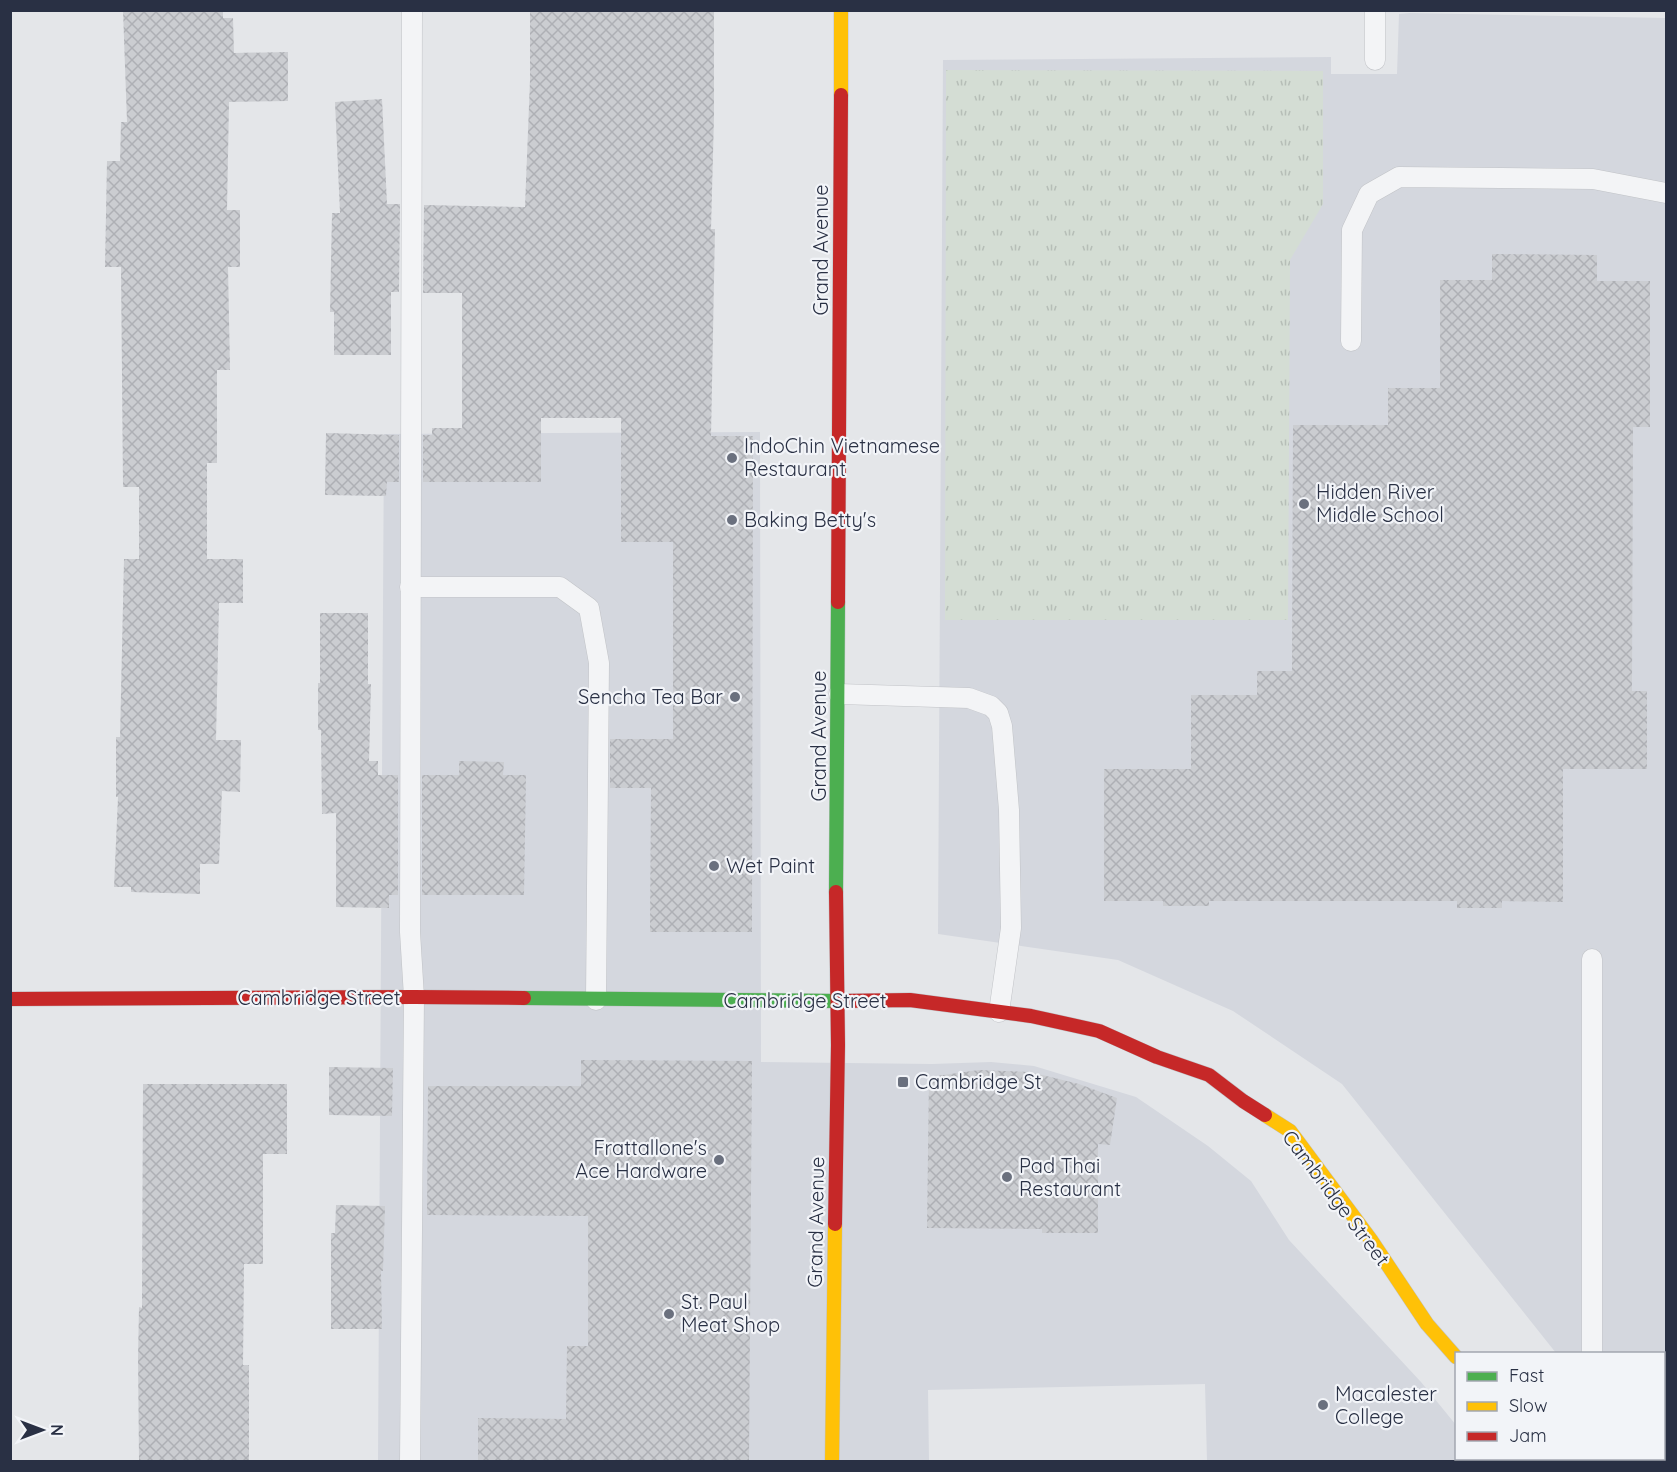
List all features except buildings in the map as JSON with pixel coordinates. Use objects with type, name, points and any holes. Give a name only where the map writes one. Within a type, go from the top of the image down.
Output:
[{"type":"street","name":"Grand Avenue","points":[[832,1461],[838,1045],[841,10]]},
{"type":"street","name":"Cambridge Street","points":[[10,999],[414,997],[596,1000],[910,1000],[1031,1016],[1099,1031],[1157,1057],[1209,1075],[1243,1101],[1290,1131],[1371,1240],[1427,1324],[1455,1356]]},
{"type":"lane","points":[[410,1461],[414,997],[410,932],[412,10]]},
{"type":"lane","points":[[1375,10],[1375,60]]},
{"type":"lane","points":[[1351,341],[1352,230],[1369,194],[1399,177],[1593,179],[1666,193]]},
{"type":"lane","points":[[410,587],[560,587],[589,608],[599,663],[596,1000]]},
{"type":"lane","points":[[839,694],[969,698],[991,706],[998,713],[1002,726],[1009,810],[1011,928],[999,1012]]},
{"type":"lane","points":[[1592,959],[1592,1352]]},
{"type":"shaded area","name":"Hidden River Middle School","points":[[1399,14],[1666,18],[1666,1427],[1665,1352],[1555,1352],[1342,1084],[1233,1011],[1118,960],[938,934],[943,60],[1331,57],[1331,74],[1397,74]]},
{"type":"shaded area","points":[[760,432],[761,1062],[932,1064],[991,1062],[1034,1066],[1136,1097],[1208,1146],[1251,1181],[1289,1240],[1421,1382],[1455,1424],[1455,1460],[1487,1461],[1207,1461],[1205,1384],[928,1390],[929,1461],[378,1462],[384,434]]},
{"type":"green space","points":[[946,70],[1323,71],[1323,204],[1290,260],[1288,620],[945,620]]},
{"type":"traffic: fast","points":[[836,892],[838,602]]},
{"type":"traffic: fast","points":[[524,998],[838,1001]]},
{"type":"traffic: slow","points":[[841,10],[841,95]]},
{"type":"traffic: slow","points":[[1265,1115],[1290,1131],[1371,1240],[1427,1324],[1455,1356]]},
{"type":"traffic: slow","points":[[832,1462],[835,1224]]},
{"type":"traffic: jam","points":[[838,602],[841,95]]},
{"type":"traffic: jam","points":[[835,1224],[838,1045],[836,892]]},
{"type":"traffic: jam","points":[[10,999],[524,998]]},
{"type":"traffic: jam","points":[[838,1001],[910,1000],[1031,1016],[1099,1031],[1157,1057],[1209,1075],[1265,1115]]},
{"type":"place","name":"IndoChin Vietnamese Restaurant","points":[[732,458]]},
{"type":"place","name":"Hidden River Middle School","points":[[1304,504]]},
{"type":"place","name":"Baking Betty's","points":[[732,520]]},
{"type":"place","name":"Sencha Tea Bar","points":[[735,697]]},
{"type":"place","name":"Wet Paint","points":[[714,866]]},
{"type":"place","name":"Cambridge St","points":[[903,1082]]},
{"type":"place","name":"Frattallone's Ace Hardware","points":[[719,1160]]},
{"type":"place","name":"Pad Thai Restaurant","points":[[1007,1177]]},
{"type":"place","name":"St. Paul Meat Shop","points":[[669,1314]]},
{"type":"place","name":"Macalester College","points":[[1323,1405]]}]
